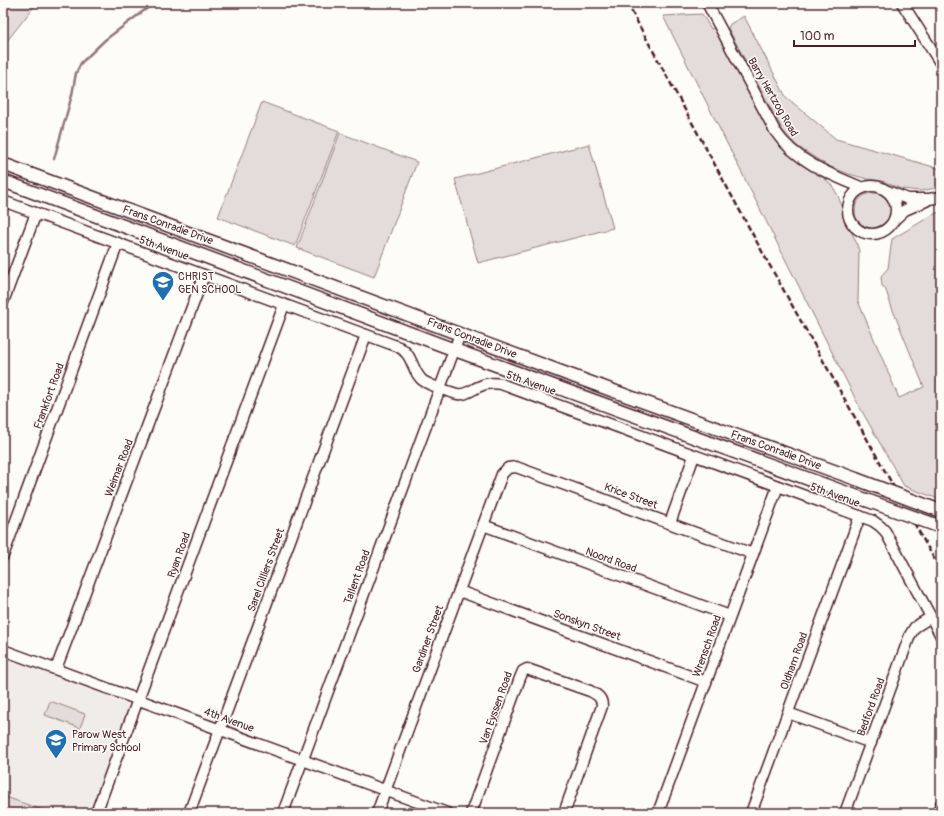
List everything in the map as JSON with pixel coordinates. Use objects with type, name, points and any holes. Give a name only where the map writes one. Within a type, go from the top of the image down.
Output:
[{"type":"main road","name":"Frans Conradie Drive","points":[[3,164],[567,374],[941,511]]},
{"type":"main road","name":"Frans Conradie Drive","points":[[3,181],[455,350],[941,527]]},
{"type":"street","name":"Barry Hertzog Road","points":[[708,3],[775,130],[784,143],[795,153],[829,174],[863,188]]},
{"type":"street","points":[[902,3],[941,64]]},
{"type":"street","points":[[929,199],[905,210],[887,229],[874,234],[867,234],[855,226],[851,220],[849,212],[849,205],[857,192],[863,188],[871,186],[879,187],[908,199],[929,199],[941,197]]},
{"type":"street","points":[[886,191],[892,196],[895,203],[895,219]]},
{"type":"street","name":"5th Avenue","points":[[3,201],[284,304],[404,350],[408,353],[420,378],[424,382],[440,388],[461,394],[467,393],[484,384],[497,383],[860,516],[877,524],[885,531],[941,636]]},
{"type":"street","points":[[3,302],[36,213]]},
{"type":"street","name":"Frankfort Road","points":[[3,556],[118,243]]},
{"type":"street","name":"Weimar Road","points":[[56,669],[204,275]]},
{"type":"street","name":"Ryan Road","points":[[96,813],[284,304]]},
{"type":"street","name":"Tallent Road","points":[[283,813],[460,334]]},
{"type":"street","name":"Sarel Cilliers Street","points":[[189,813],[366,335]]},
{"type":"street","points":[[670,523],[694,456]]},
{"type":"street","name":"Krice Street","points":[[502,474],[508,468],[516,467],[753,554]]},
{"type":"street","name":"Gardiner Street","points":[[377,813],[502,474]]},
{"type":"street","name":"Wrensch Road","points":[[658,813],[778,486]]},
{"type":"street","name":"Oldham Road","points":[[751,813],[860,516]]},
{"type":"street","name":"Noord Road","points":[[483,525],[730,616]]},
{"type":"street","name":"Sonskyn Street","points":[[459,591],[706,682]]},
{"type":"street","name":"Bedford Road","points":[[845,813],[910,635],[915,627],[931,617]]},
{"type":"street","name":"4th Avenue","points":[[3,650],[447,813]]},
{"type":"street","name":"Van Eyssen Road","points":[[471,813],[523,671],[527,669],[596,694],[602,700],[602,706],[598,718],[564,813]]},
{"type":"street","points":[[788,713],[871,743]]},
{"type":"street","points":[[938,813],[941,804]]},
{"type":"shaded area","points":[[3,3],[36,4],[3,48]]},
{"type":"shaded area","points":[[702,14],[711,29],[714,28],[779,145],[796,160],[820,175],[834,188],[837,193],[859,251],[858,301],[899,398],[924,387],[885,288],[882,286],[881,276],[888,268],[892,239],[936,213],[941,212],[941,500],[904,486],[859,406],[663,16]]},
{"type":"shaded area","points":[[744,16],[786,97],[836,139],[941,169],[941,187],[921,191],[901,189],[882,181],[849,174],[826,165],[797,146],[783,131],[728,28],[730,24]]},
{"type":"shaded area","points":[[262,102],[339,131],[295,246],[218,217]]},
{"type":"shaded area","points":[[340,133],[417,162],[374,277],[297,248]]},
{"type":"shaded area","points":[[589,144],[613,228],[478,263],[455,179]]},
{"type":"shaded area","points":[[877,193],[886,198],[890,204],[890,218],[886,224],[877,229],[869,229],[860,224],[856,218],[855,207],[860,198],[866,194]]},
{"type":"shaded area","name":"Parow West Primary School","points":[[3,656],[127,702],[129,707],[90,813],[3,813]]},
{"type":"shaded area","points":[[50,701],[85,714],[80,728],[45,715]]},
{"type":"shaded area","points":[[3,796],[51,813],[3,813]]},
{"type":"waterway","points":[[54,159],[72,95],[76,73],[81,63],[105,40],[154,3]]},
{"type":"railway","points":[[627,3],[765,257],[941,571]]},
{"type":"place","name":"CHRIST GEN SCHOOL","points":[[163,302]]},
{"type":"place","name":"Parow West Primary School","points":[[56,760]]}]
